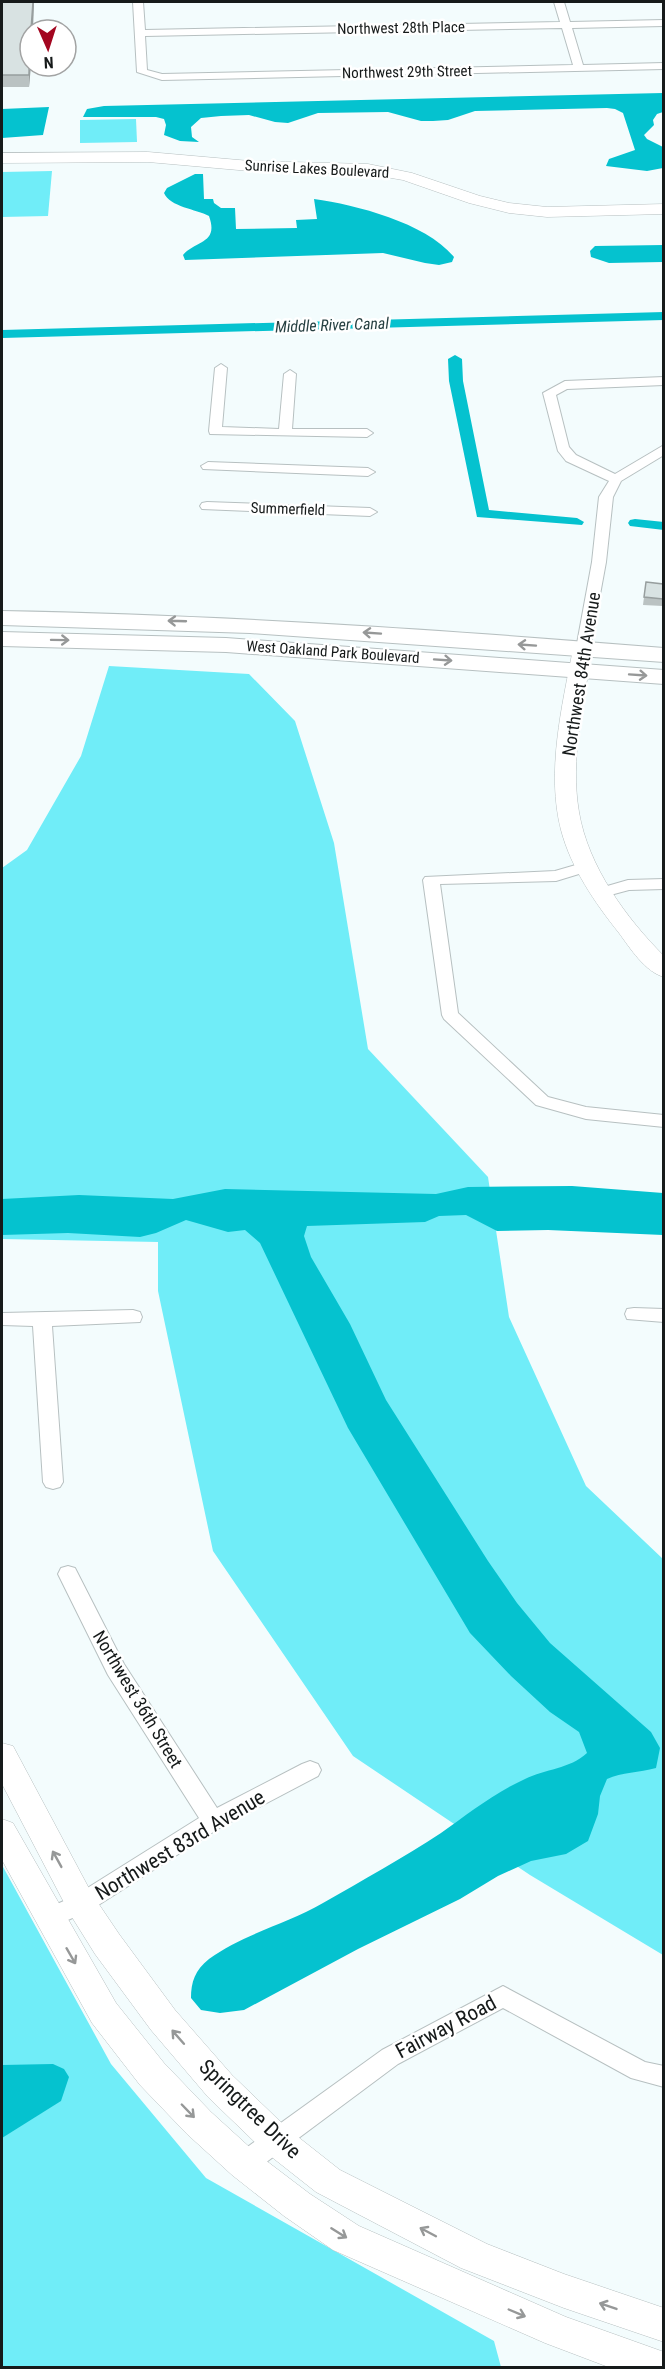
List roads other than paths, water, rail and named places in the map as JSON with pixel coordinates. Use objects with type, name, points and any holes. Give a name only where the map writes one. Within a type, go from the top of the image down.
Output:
[{"type":"main road","name":"West Oakland Park Boulevard","points":[[2,618],[212,622],[581,660],[663,677]]},
{"type":"main road","name":"West Oakland Park Boulevard","points":[[2,639],[226,645],[581,660],[663,654]]},
{"type":"street","points":[[138,2],[139,33]]},
{"type":"street","points":[[559,2],[579,68]]},
{"type":"street","name":"Northwest 28th Place","points":[[139,33],[663,23]]},
{"type":"street","name":"Northwest 29th Street","points":[[139,33],[142,72],[150,76],[162,77],[663,66]]},
{"type":"street","name":"Sunrise Lakes Boulevard","points":[[2,151],[133,149],[262,159],[362,161],[396,165],[496,197],[528,203],[663,201]]},
{"type":"street","name":"Sunrise Lakes Boulevard","points":[[2,158],[148,157],[250,166],[365,169],[406,176],[475,200],[509,208],[547,212],[663,209]]},
{"type":"street","points":[[220,368],[215,431],[367,433]]},
{"type":"street","points":[[285,433],[290,374]]},
{"type":"street","points":[[663,381],[565,385],[549,393],[563,448],[571,458],[615,479],[642,460],[663,449]]},
{"type":"street","points":[[642,460],[663,466]]},
{"type":"street","points":[[208,466],[368,472]]},
{"type":"street","name":"Northwest 84th Avenue","points":[[615,479],[606,497],[599,562],[581,660],[567,771],[568,812],[574,837],[586,867],[644,951],[663,970]]},
{"type":"street","name":"Summerfield","points":[[207,506],[370,512]]},
{"type":"street","points":[[586,867],[556,876],[431,880],[450,1015],[542,1101],[586,1113],[663,1121]]},
{"type":"street","points":[[603,892],[628,885],[663,884]]},
{"type":"street","points":[[634,1314],[663,1316]]},
{"type":"street","points":[[2,1319],[133,1317]]},
{"type":"street","points":[[42,1320],[53,1482]]},
{"type":"street","name":"Northwest 36th Street","points":[[68,1574],[116,1669],[213,1821]]},
{"type":"street","name":"Springtree Drive","points":[[2,1755],[81,1904],[107,1944],[163,2020],[220,2086],[276,2140],[328,2181],[474,2256],[564,2291],[663,2325]]},
{"type":"street","name":"Northwest 83rd Avenue","points":[[49,1918],[81,1904],[213,1821],[310,1770]]},
{"type":"street","points":[[2,1832],[104,2013],[152,2074],[199,2123],[244,2164],[297,2205],[346,2238],[558,2331],[660,2367]]},
{"type":"street","name":"Fairway Road","points":[[244,2164],[390,2057],[504,1996],[639,2071],[663,2077]]},
{"type":"waterway","name":"Middle River Canal","points":[[2,334],[664,316]]},
{"type":"waterway","points":[[455,359],[456,381],[482,514],[577,522]]},
{"type":"waterway","points":[[635,523],[664,526]]}]
